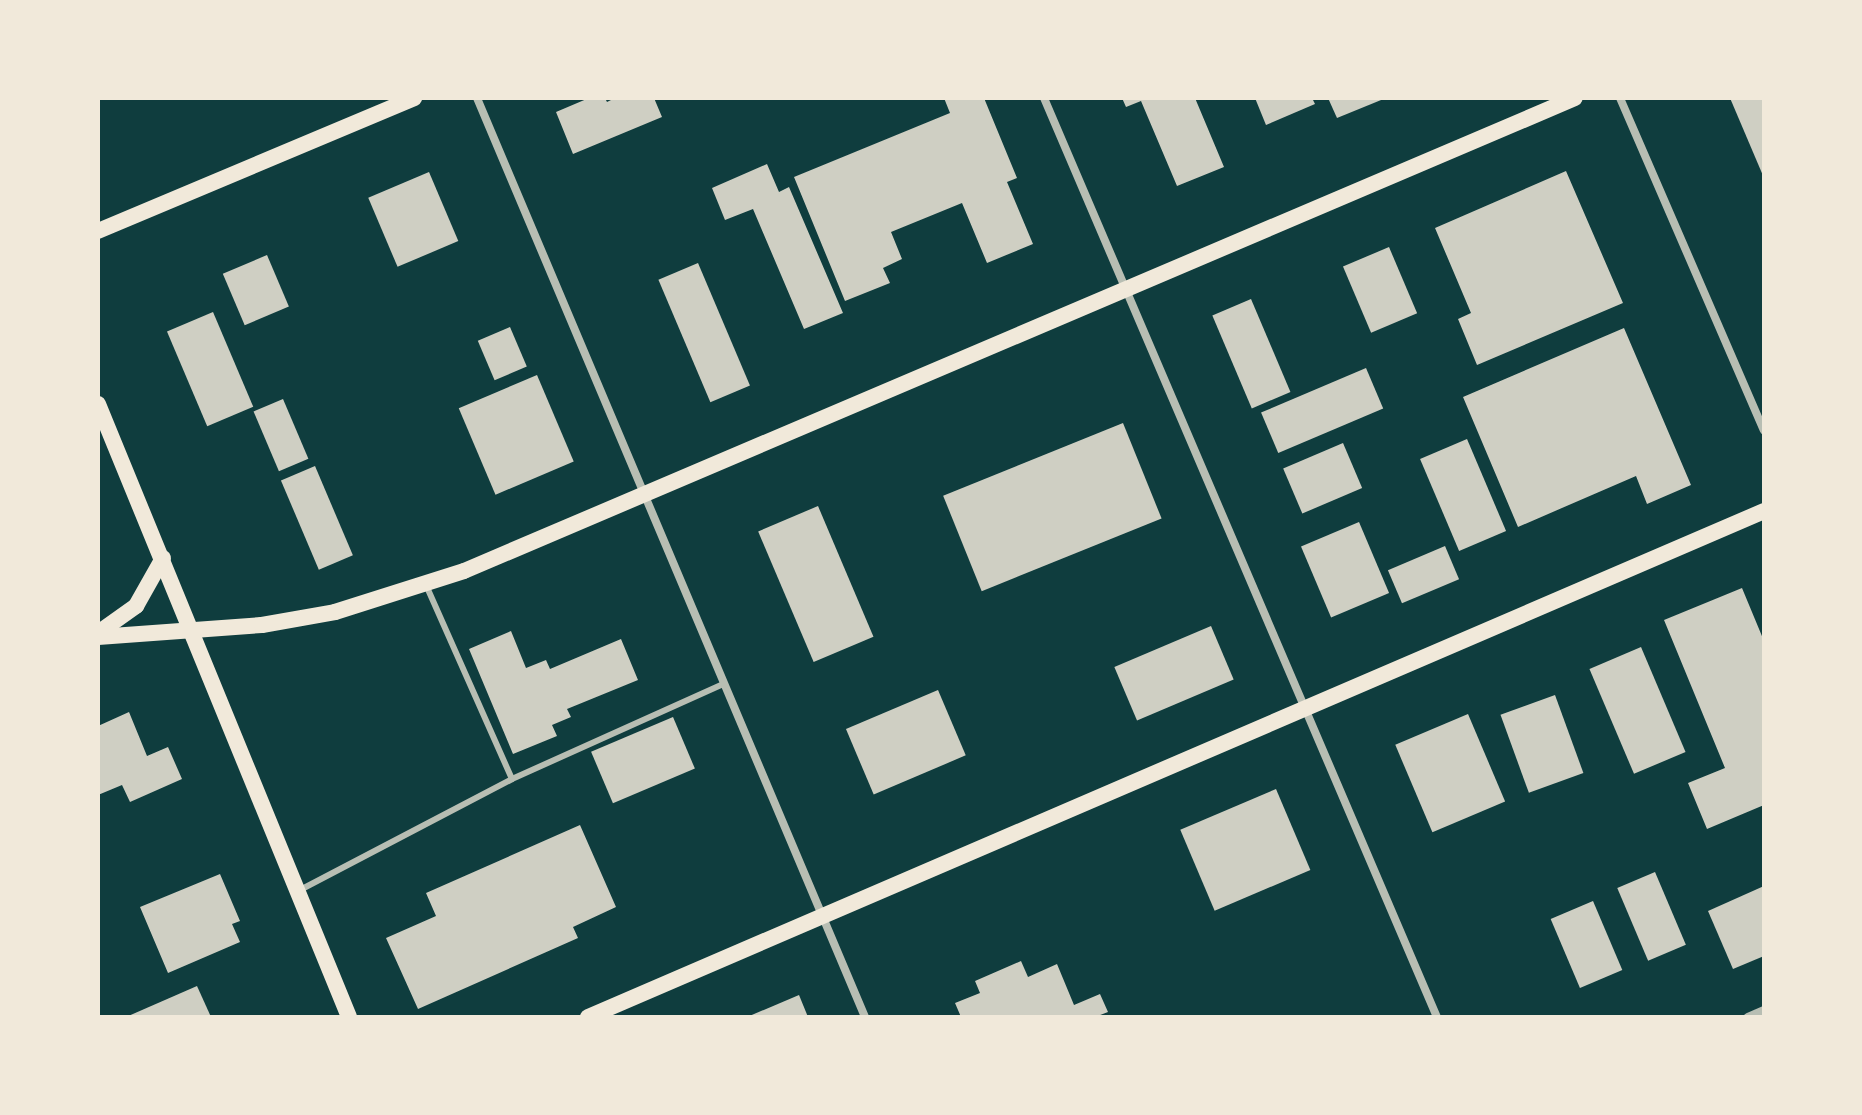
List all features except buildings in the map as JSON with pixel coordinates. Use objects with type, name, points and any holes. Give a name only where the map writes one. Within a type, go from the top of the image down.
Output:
[{"type":"main road","points":[[98,231],[414,98]]},
{"type":"main road","points":[[98,635],[262,625],[335,612],[426,584],[643,495],[1575,98]]},
{"type":"main road","points":[[98,404],[349,1017]]},
{"type":"main road","points":[[588,1017],[1764,511]]},
{"type":"main road","points":[[98,635],[136,606],[163,558]]},
{"type":"street","points":[[477,98],[865,1017]]},
{"type":"street","points":[[1044,98],[1437,1017]]},
{"type":"street","points":[[1620,98],[1764,430]]},
{"type":"street","points":[[1748,1017],[1764,1010]]},
{"type":"lane","points":[[426,584],[512,779]]},
{"type":"lane","points":[[297,891],[512,779],[723,684]]}]
